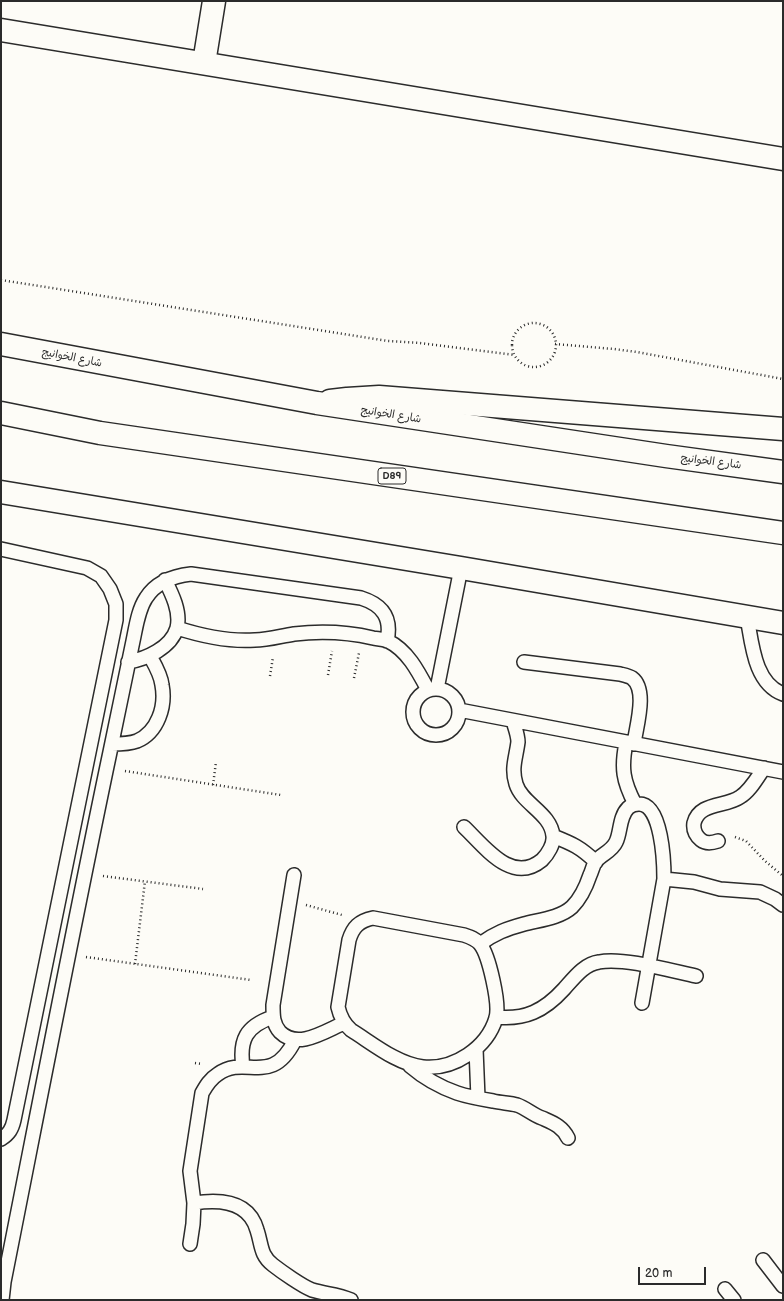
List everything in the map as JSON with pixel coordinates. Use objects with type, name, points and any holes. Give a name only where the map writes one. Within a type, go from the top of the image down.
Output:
[{"type":"main road","points":[[204,63],[214,1]]},
{"type":"main road","points":[[1,30],[783,159]]},
{"type":"main road","name":"شارع الخوانيج","points":[[1,344],[316,403],[658,455],[783,472]]},
{"type":"main road","points":[[316,403],[347,399],[386,397],[783,429]]},
{"type":"main road","name":"D89","points":[[1,413],[100,433],[783,533]]},
{"type":"main road","points":[[1,492],[783,623]]},
{"type":"lane","points":[[1,550],[87,568],[100,576],[110,589],[116,604],[116,620],[14,1120],[12,1129],[7,1136],[1,1139]]},
{"type":"lane","points":[[432,689],[461,568]]},
{"type":"lane","points":[[2,1300],[5,1274],[128,662],[140,609],[146,597],[154,588],[165,580],[191,574],[361,598],[372,601],[381,608],[387,618],[390,630],[387,641]]},
{"type":"lane","points":[[128,662],[150,656],[161,649],[170,640],[176,628],[177,616],[175,604],[165,580]]},
{"type":"lane","points":[[747,617],[758,668],[767,682],[783,694]]},
{"type":"lane","points":[[176,628],[204,636],[255,640],[309,633],[363,635],[387,641],[402,651],[432,689]]},
{"type":"lane","points":[[112,744],[124,744],[138,741],[151,730],[160,716],[164,701],[162,684],[150,656]]},
{"type":"lane","points":[[524,662],[620,674],[632,678],[640,687],[641,699],[630,743],[623,758],[624,774],[628,790],[635,804]]},
{"type":"lane","points":[[432,689],[445,690],[452,695],[457,702],[459,710],[458,719],[454,726],[447,732],[439,735],[423,731],[417,725],[413,717],[412,709],[418,697],[432,689]]},
{"type":"lane","points":[[459,710],[783,772]]},
{"type":"lane","points":[[464,827],[496,858],[505,865],[516,868],[527,868],[537,864],[546,856],[552,847],[553,836],[549,825],[516,786],[513,774],[513,762],[518,741],[513,721]]},
{"type":"lane","points":[[718,840],[710,843],[702,841],[696,835],[694,827],[695,819],[701,812],[709,807],[718,804],[727,804],[742,796],[764,768]]},
{"type":"lane","points":[[480,944],[493,934],[522,924],[558,915],[572,908],[583,894],[596,862],[616,843],[624,813],[629,807],[635,804],[642,804],[649,807],[653,813],[662,842],[664,862],[664,879],[642,1003]]},
{"type":"lane","points":[[553,836],[573,844],[583,850],[596,862]]},
{"type":"lane","points":[[294,875],[272,1017],[276,1027],[284,1036],[294,1040],[306,1039],[344,1023]]},
{"type":"lane","points":[[664,879],[694,882],[720,889],[760,892],[775,899],[783,905]]},
{"type":"lane","points":[[405,1062],[424,1067],[443,1066],[461,1060],[476,1048],[488,1034],[496,1017],[496,999],[493,980],[484,951],[480,944],[473,938],[373,918],[364,920],[357,925],[349,940],[338,1006],[344,1023],[351,1030],[405,1062],[439,1086],[478,1098],[517,1105],[528,1110],[534,1115],[557,1124],[564,1130],[568,1138]]},
{"type":"lane","points":[[496,1017],[508,1018],[532,1014],[555,998],[575,976],[587,967],[599,962],[626,962],[696,976]]},
{"type":"lane","points":[[243,1067],[241,1054],[244,1041],[250,1030],[260,1021],[272,1017]]},
{"type":"lane","points":[[190,1244],[194,1203],[190,1171],[202,1093],[208,1082],[218,1073],[230,1068],[264,1068],[278,1062],[288,1053],[294,1040]]},
{"type":"lane","points":[[476,1048],[478,1098]]},
{"type":"lane","points":[[194,1203],[211,1200],[227,1203],[241,1208],[253,1219],[258,1231],[262,1251],[272,1265],[310,1289],[341,1296],[351,1300]]},
{"type":"lane","points":[[763,1260],[783,1286]]},
{"type":"lane","points":[[725,1289],[734,1300]]},
{"type":"path","points":[[1,280],[388,341],[420,343],[515,355]]},
{"type":"path","points":[[537,324],[544,326],[554,337],[555,351],[551,358],[539,366],[525,365],[519,361],[515,355],[512,349],[512,342],[514,336],[523,326],[537,324]]},
{"type":"path","points":[[555,344],[637,352],[783,379]]},
{"type":"path","points":[[328,675],[334,633]]},
{"type":"path","points":[[354,678],[363,635]]},
{"type":"path","points":[[213,785],[216,762]]},
{"type":"path","points":[[107,769],[281,795]]},
{"type":"path","points":[[718,840],[727,837],[737,837],[746,840],[765,861],[783,876]]},
{"type":"path","points":[[85,873],[203,889]]},
{"type":"path","points":[[135,964],[145,881]]},
{"type":"path","points":[[290,901],[364,920]]},
{"type":"path","points":[[69,955],[251,980]]}]
